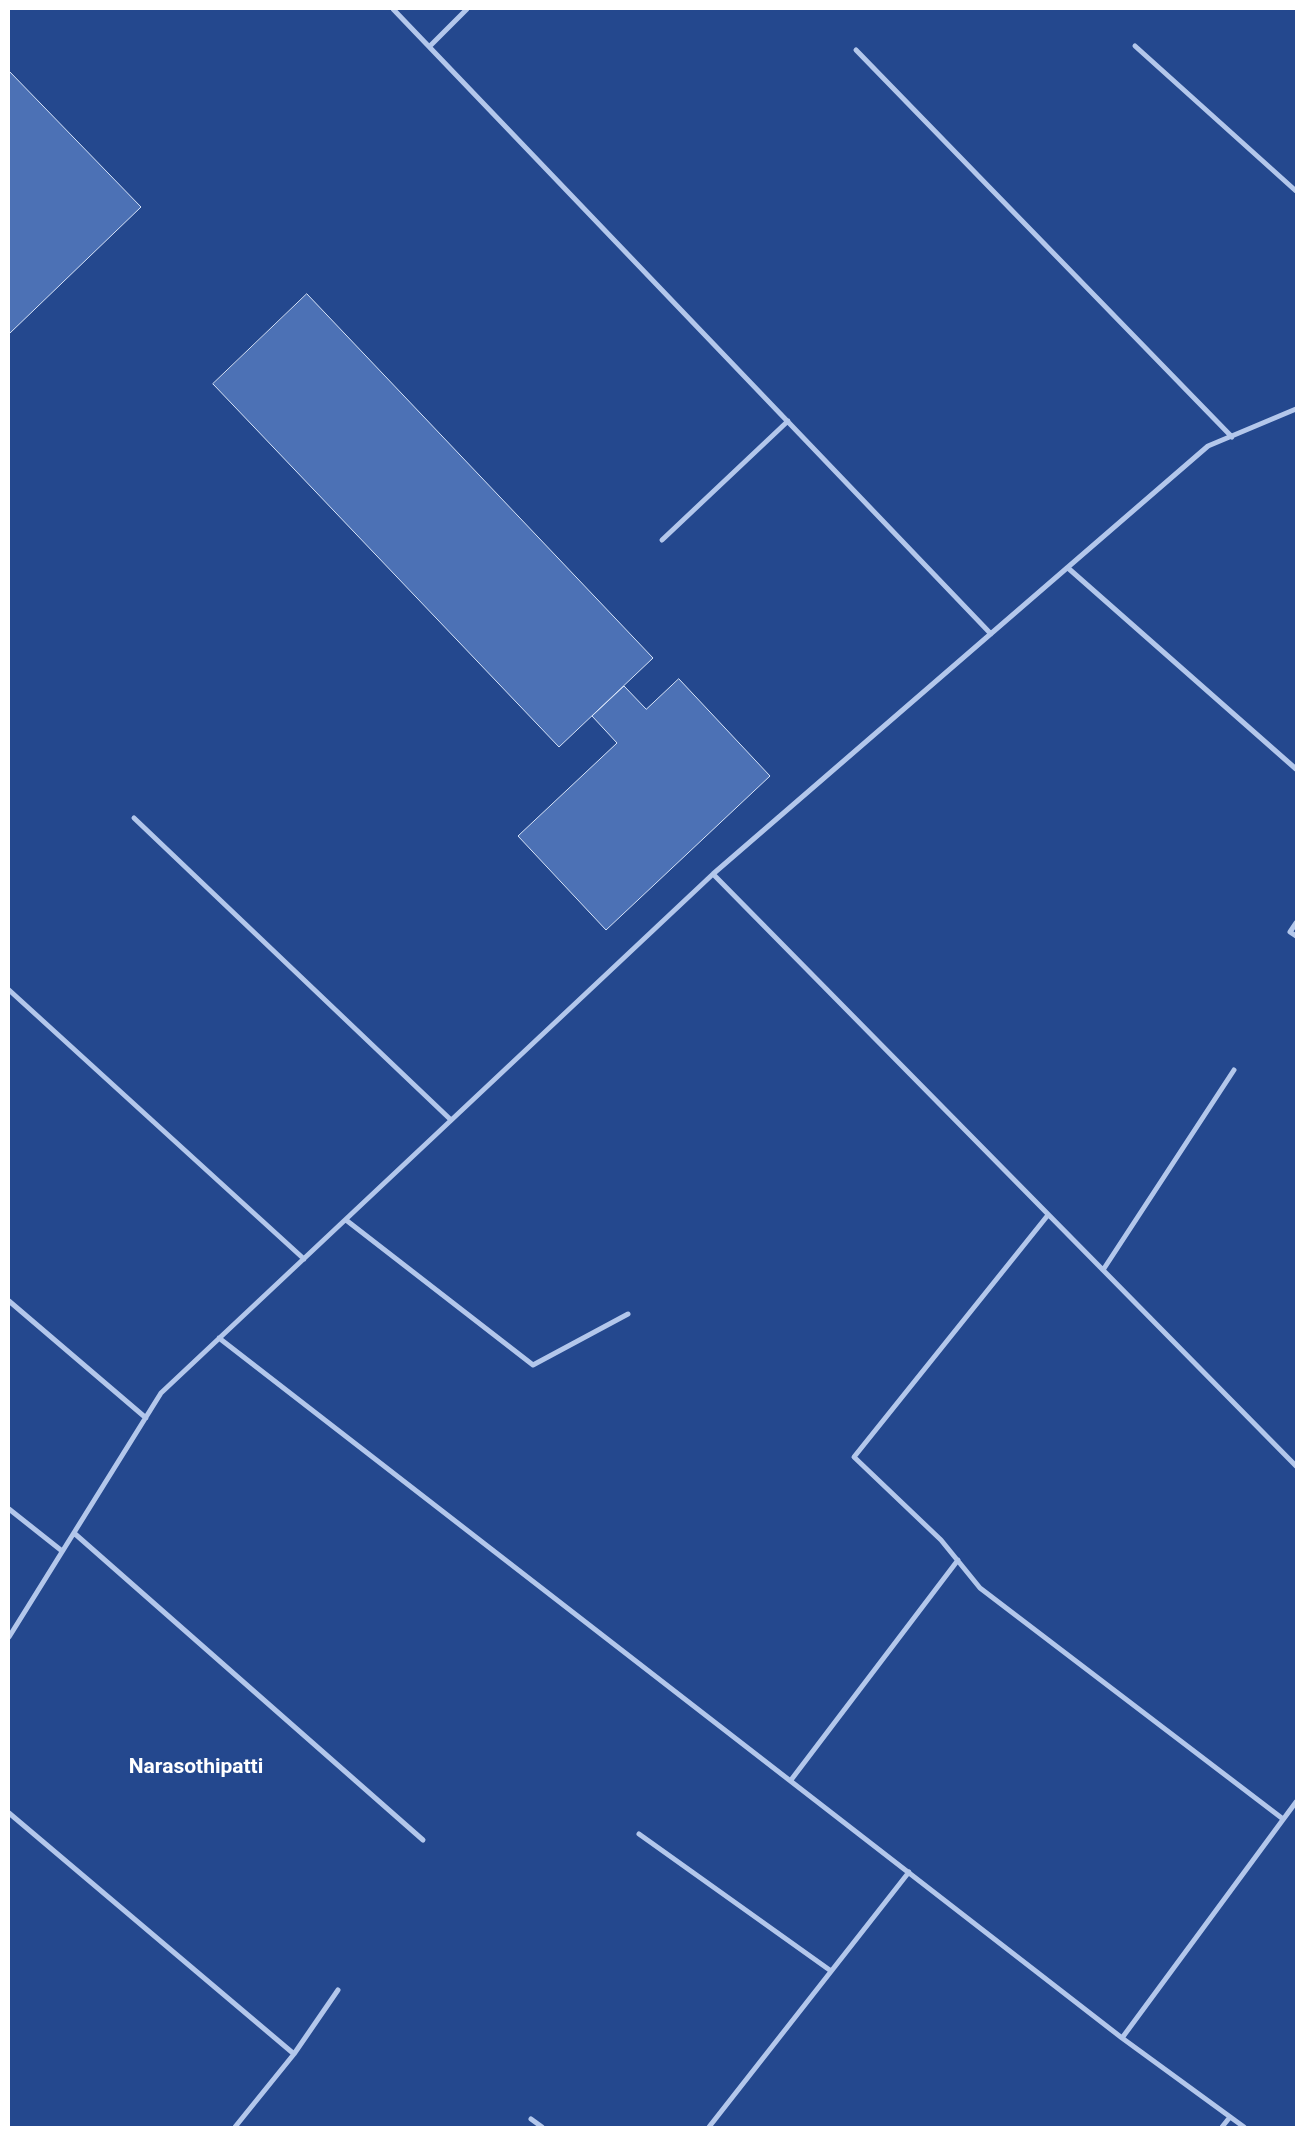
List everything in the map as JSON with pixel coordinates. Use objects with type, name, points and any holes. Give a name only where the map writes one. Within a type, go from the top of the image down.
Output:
[{"type":"street","points":[[393,9],[990,634]]},
{"type":"street","points":[[430,46],[467,9]]},
{"type":"street","points":[[1135,46],[1296,191]]},
{"type":"street","points":[[856,50],[1232,437]]},
{"type":"street","points":[[9,1637],[161,1393],[712,874],[1208,446],[1296,409]]},
{"type":"street","points":[[662,540],[788,421]]},
{"type":"street","points":[[1068,568],[1296,769]]},
{"type":"street","points":[[134,818],[451,1120]]},
{"type":"street","points":[[712,874],[1296,1466]]},
{"type":"street","points":[[1296,923],[1290,932],[1296,936]]},
{"type":"street","points":[[9,990],[304,1258]]},
{"type":"street","points":[[1103,1270],[1234,1070]]},
{"type":"street","points":[[1048,1215],[854,1457],[941,1540],[980,1588],[1283,1820]]},
{"type":"street","points":[[346,1220],[533,1365],[628,1314]]},
{"type":"street","points":[[9,1301],[146,1418]]},
{"type":"street","points":[[219,1338],[1122,2038],[1244,2127]]},
{"type":"street","points":[[9,1509],[62,1551]]},
{"type":"street","points":[[74,1533],[423,1840]]},
{"type":"street","points":[[790,1780],[958,1560]]},
{"type":"street","points":[[1122,2038],[1296,1802]]},
{"type":"street","points":[[9,1813],[294,2054]]},
{"type":"street","points":[[639,1834],[831,1971]]},
{"type":"street","points":[[709,2127],[909,1872]]},
{"type":"street","points":[[235,2127],[294,2054],[338,1990]]},
{"type":"street","points":[[1222,2127],[1230,2117]]},
{"type":"street","points":[[531,2119],[542,2127]]},
{"type":"building","points":[[9,71],[141,207],[9,334]]},
{"type":"building","points":[[307,294],[653,658],[559,747],[213,384]]},
{"type":"building","points":[[679,679],[770,776],[606,930],[518,836],[617,743],[592,716],[624,686],[646,709]]},
{"type":"district","name":"Narasothipatti","points":[[196,1768]]}]
